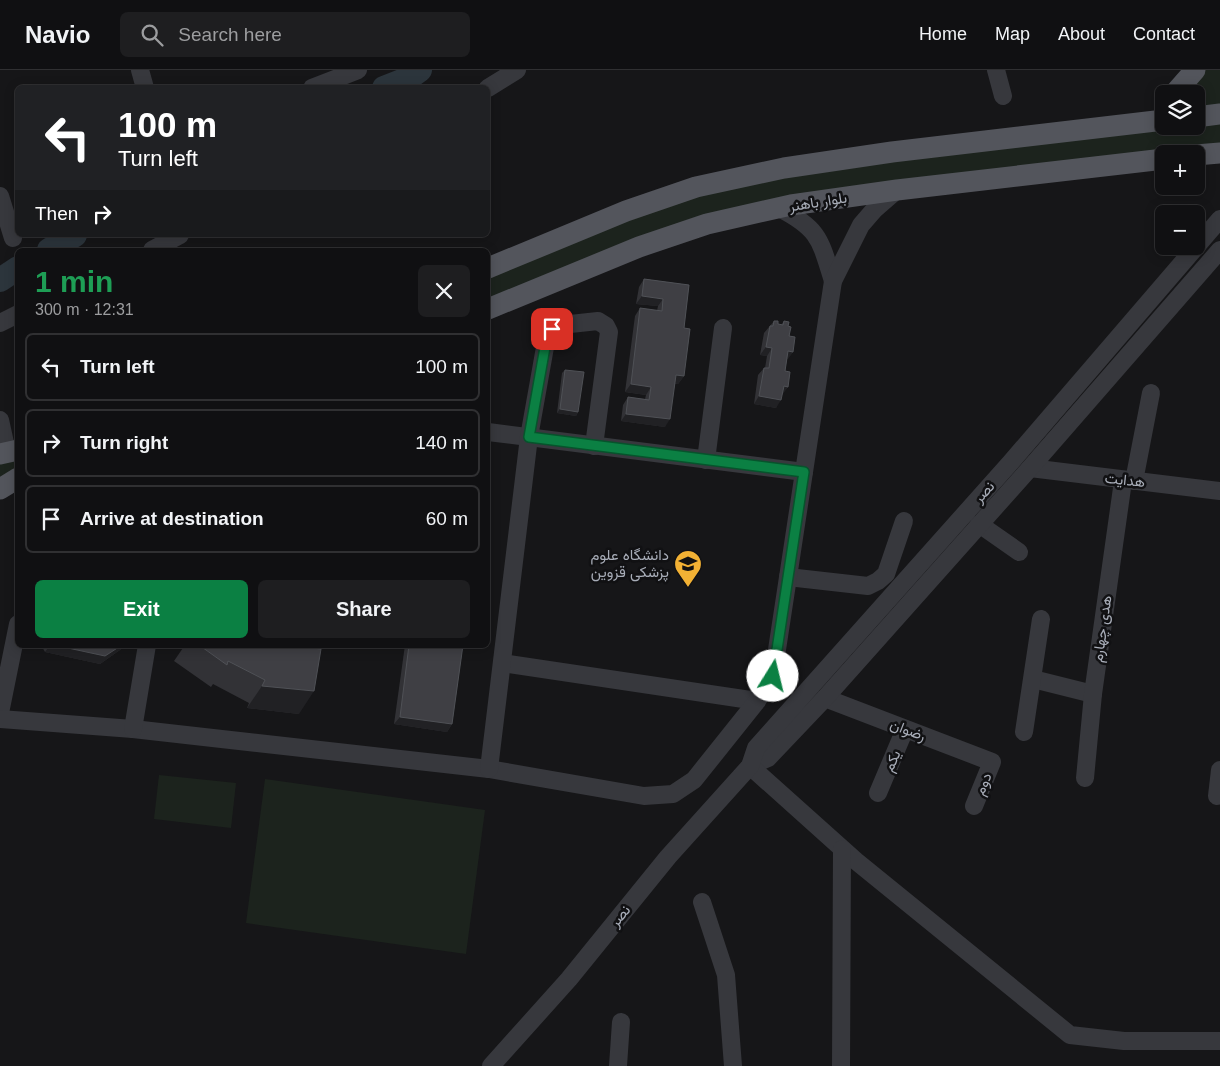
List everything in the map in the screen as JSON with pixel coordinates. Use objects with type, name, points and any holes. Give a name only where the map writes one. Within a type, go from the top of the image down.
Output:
[{"type":"main road","points":[[1182,85],[1195,70]]},
{"type":"main road","points":[[1130,124],[1155,110]]},
{"type":"main road","points":[[1205,115],[1220,114]]},
{"type":"main road","points":[[490,267],[626,212],[696,187],[784,168],[892,152],[1155,121]]},
{"type":"main road","points":[[1205,154],[1220,152]]},
{"type":"main road","name":"بلوار باهنر","points":[[490,308],[639,247],[707,224],[779,208],[897,190],[1155,160]]},
{"type":"main road","points":[[0,489],[15,480]]},
{"type":"main road","points":[[0,494],[15,491]]},
{"type":"street","points":[[140,70],[144,85]]},
{"type":"street","points":[[317,80],[358,70]]},
{"type":"street","points":[[490,87],[517,70]]},
{"type":"street","points":[[996,70],[1003,96]]},
{"type":"street","points":[[0,719],[133,729],[489,770],[644,796],[673,794],[694,780],[757,700],[773,676],[833,281],[862,225],[874,210],[897,190]]},
{"type":"street","points":[[0,196],[10,240]]},
{"type":"street","points":[[779,208],[797,217],[816,236],[833,281]]},
{"type":"street","name":"نصر","points":[[491,1066],[569,978],[668,858],[750,766],[756,748],[1011,462],[1220,219]]},
{"type":"street","points":[[156,248],[176,237]]},
{"type":"street","name":"نصر","points":[[750,766],[768,758],[824,698],[1030,468],[1220,250]]},
{"type":"street","points":[[0,323],[15,316]]},
{"type":"street","points":[[489,770],[529,437],[547,336],[552,329],[560,325],[598,321],[606,326],[609,332],[594,446]]},
{"type":"street","points":[[706,460],[723,328]]},
{"type":"street","name":"هدی چهارم","points":[[1085,778],[1092,694],[1128,481],[1151,393]]},
{"type":"street","points":[[0,420],[8,455]]},
{"type":"street","points":[[490,432],[804,472]]},
{"type":"street","name":"هدایت","points":[[1030,468],[1220,491]]},
{"type":"street","points":[[788,577],[868,586],[878,582],[886,574],[904,521]]},
{"type":"street","points":[[979,524],[1020,552]]},
{"type":"street","points":[[1024,732],[1041,619]]},
{"type":"street","points":[[0,713],[15,639]]},
{"type":"street","points":[[133,729],[146,648]]},
{"type":"street","points":[[502,663],[757,700]]},
{"type":"street","points":[[1033,679],[1092,694]]},
{"type":"street","name":"رضوان","points":[[824,698],[992,762]]},
{"type":"street","name":"یکم","points":[[878,793],[905,729]]},
{"type":"street","name":"دوم","points":[[974,806],[992,762]]},
{"type":"street","points":[[750,766],[842,849],[1070,1035],[1124,1041],[1220,1041]]},
{"type":"street","points":[[1217,796],[1220,770]]},
{"type":"street","points":[[841,1066],[842,849]]},
{"type":"street","points":[[702,902],[726,975],[733,1066]]},
{"type":"street","points":[[618,1066],[621,1022]]},
{"type":"shaded area","points":[[1195,70],[1220,70],[1220,153],[1205,153],[1205,145],[1155,145],[1155,155],[791,205],[490,308],[490,267],[696,187],[1151,113],[1155,110],[1155,135],[1205,135],[1205,85],[1182,85]]},
{"type":"shaded area","points":[[0,459],[15,461],[15,479],[0,489]]},
{"type":"shaded area","points":[[159,775],[236,783],[231,828],[154,819]]},
{"type":"shaded area","points":[[265,779],[485,810],[466,954],[246,923]]},
{"type":"building","points":[[644,279],[689,285],[684,328],[690,329],[684,376],[676,375],[670,419],[626,414],[628,397],[649,400],[651,387],[631,384],[640,308],[662,311],[663,299],[642,296]]},
{"type":"building","points":[[774,321],[778,321],[778,324],[783,325],[784,321],[789,322],[788,326],[791,327],[789,336],[795,337],[793,352],[788,351],[785,371],[790,372],[788,387],[784,386],[781,400],[759,396],[764,368],[769,368],[772,348],[766,347],[770,326],[773,326]]},
{"type":"building","points":[[565,370],[584,372],[578,412],[560,409]]},
{"type":"building","points":[[68,648],[117,648],[105,656]]},
{"type":"building","points":[[203,648],[321,649],[314,691],[262,686],[265,680],[228,661],[227,665]]},
{"type":"building","points":[[409,648],[463,648],[452,724],[400,717]]},
{"type":"waterway","points":[[392,85],[409,78],[420,70]]},
{"type":"waterway","points":[[52,248],[72,237]]},
{"type":"waterway","points":[[0,280],[15,270]]},
{"type":"place","name":"دانشگاه علوم پزشکی قزوین","points":[[688,588]]},
{"type":"route","points":[[552,329],[547,336],[529,437],[804,472],[773,676]]}]
